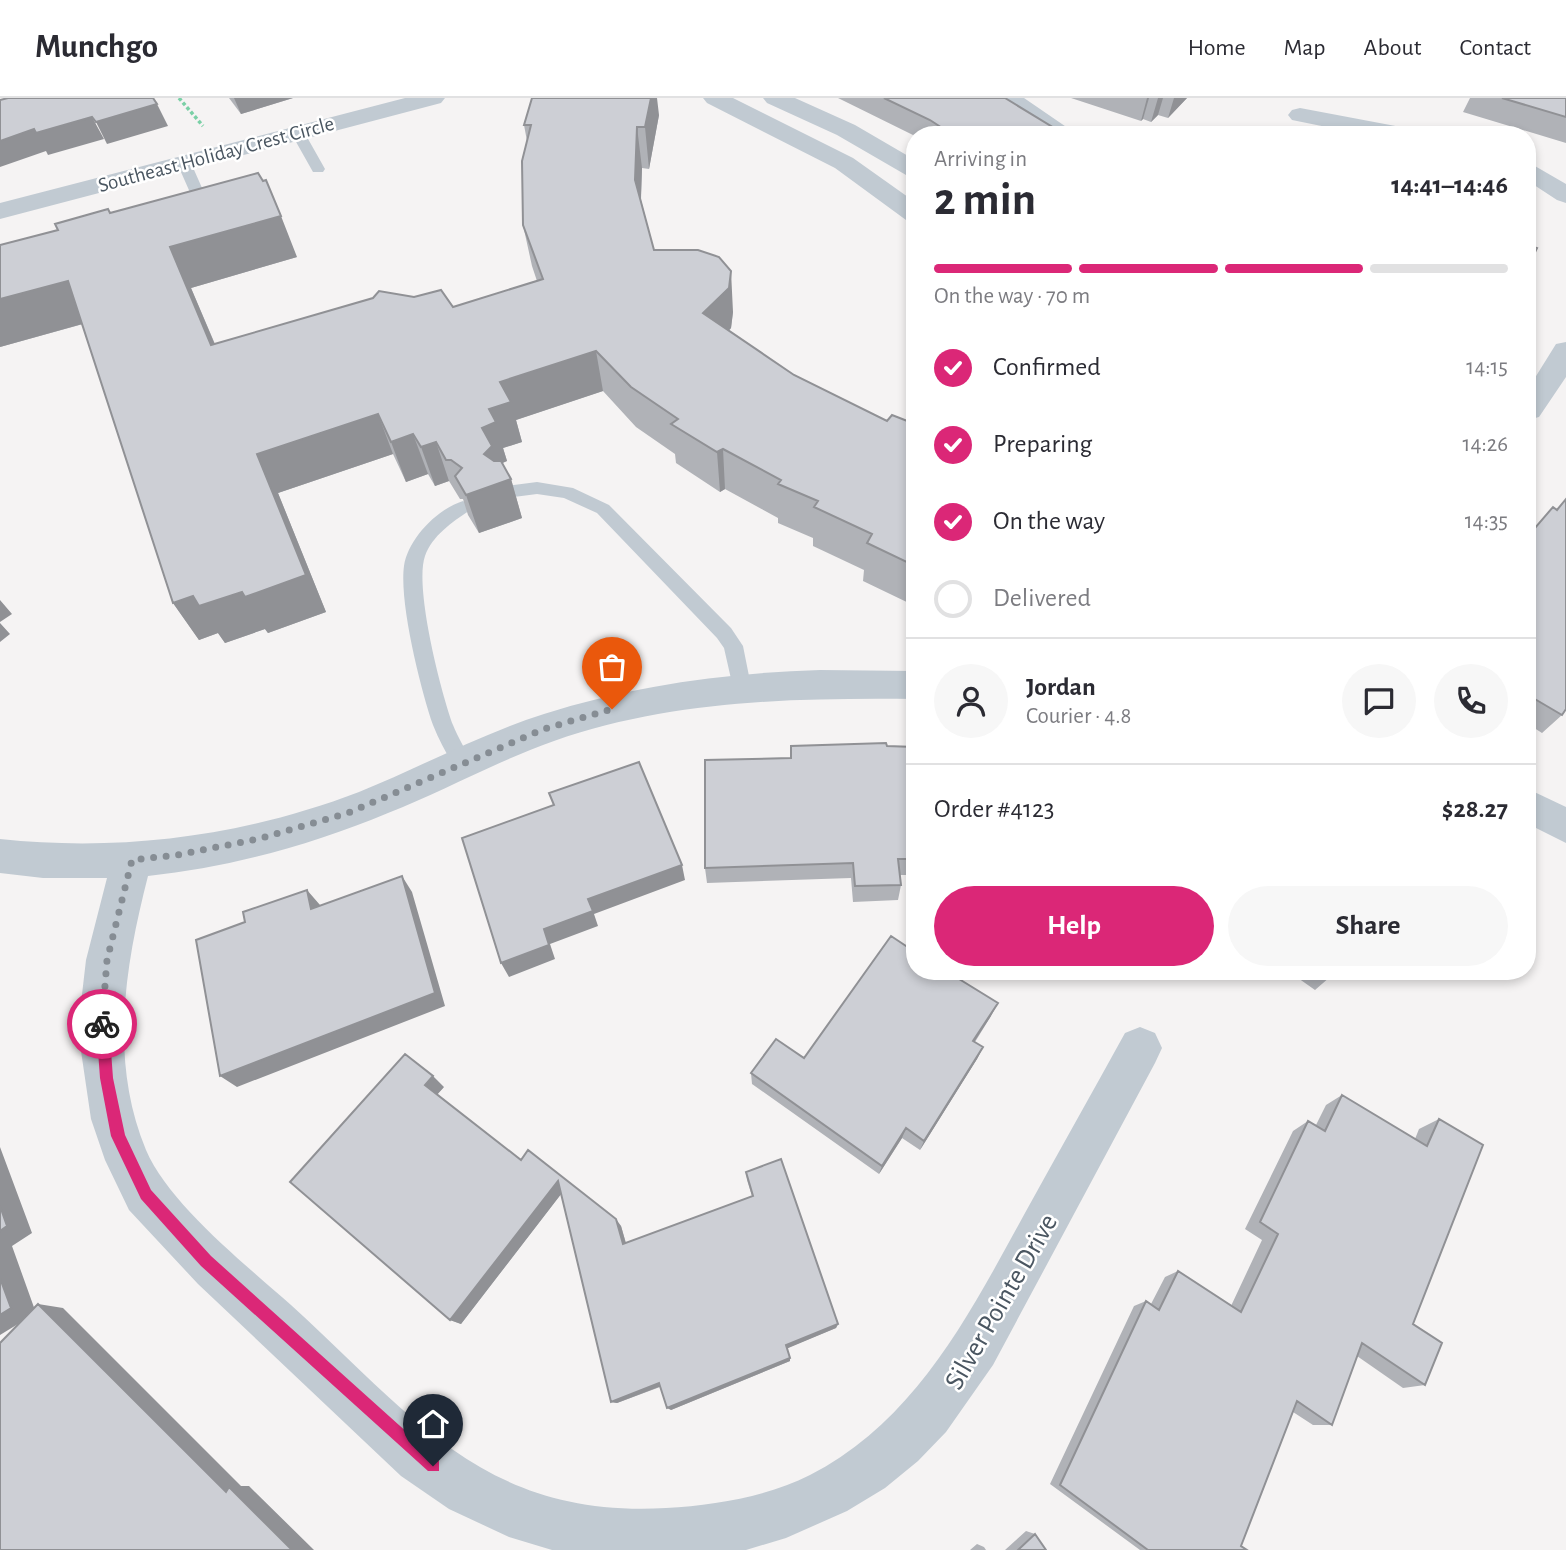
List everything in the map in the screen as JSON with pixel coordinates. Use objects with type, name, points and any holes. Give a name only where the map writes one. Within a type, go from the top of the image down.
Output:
[{"type":"street","name":"Southeast Holiday Crest Circle","points":[[0,211],[433,98]]},
{"type":"street","points":[[715,98],[844,163],[906,208]]},
{"type":"street","points":[[775,98],[846,130],[906,165]]},
{"type":"street","points":[[1007,98],[1052,126]]},
{"type":"street","points":[[1300,115],[1358,126]]},
{"type":"street","points":[[1536,175],[1566,195]]},
{"type":"street","points":[[1536,399],[1566,351]]},
{"type":"street","points":[[0,856],[58,860],[132,860],[177,855],[258,839],[348,813],[544,729],[635,703],[741,686],[844,683],[906,685]]},
{"type":"street","points":[[1536,810],[1566,827]]},
{"type":"street","points":[[1536,825],[1566,827]]},
{"type":"street","name":"Silver Pointe Drive","points":[[132,860],[107,960],[102,1019],[106,1078],[118,1136],[146,1195],[206,1261],[417,1454],[478,1496],[522,1518],[580,1534],[634,1540],[683,1537],[760,1522],[829,1493],[909,1434],[936,1407],[972,1359],[1140,1048]]},
{"type":"lane","points":[[298,133],[318,169]]},
{"type":"lane","points":[[175,225],[194,211],[199,197],[184,163]]},
{"type":"lane","points":[[507,492],[537,488],[567,492],[603,509],[724,632],[733,646],[741,686]]},
{"type":"lane","points":[[462,763],[443,724],[414,592],[413,566],[420,547],[434,529],[463,507]]},
{"type":"building","points":[[153,98],[157,104],[96,122],[92,117],[36,133],[34,129],[0,141],[0,100]]},
{"type":"building","points":[[532,98],[651,98],[645,127],[637,127],[635,180],[654,250],[698,250],[719,257],[731,271],[729,288],[703,313],[794,375],[887,421],[892,415],[906,420],[906,562],[867,543],[872,534],[814,507],[818,501],[778,484],[781,480],[723,449],[717,452],[671,424],[678,419],[631,387],[596,351],[500,382],[511,402],[489,409],[496,422],[482,428],[492,446],[484,454],[494,461],[501,461],[511,479],[466,495],[455,476],[462,468],[451,460],[446,460],[436,442],[421,447],[413,434],[391,442],[378,414],[257,454],[306,575],[245,597],[242,592],[199,606],[193,596],[173,603],[68,281],[0,299],[0,245],[58,230],[55,224],[108,209],[110,213],[258,173],[263,181],[266,180],[281,216],[170,247],[211,345],[373,298],[379,291],[414,297],[441,290],[453,307],[543,279],[523,225],[522,161],[531,125],[524,125]]},
{"type":"building","points":[[884,98],[1005,98],[1051,126],[939,126]]},
{"type":"building","points":[[1502,98],[1566,98],[1566,117]]},
{"type":"building","points":[[1566,499],[1566,709],[1562,715],[1536,700],[1536,527],[1553,507],[1557,510]]},
{"type":"building","points":[[886,743],[887,746],[906,747],[906,859],[898,859],[901,885],[855,886],[853,863],[705,868],[705,760],[791,758],[791,746]]},
{"type":"building","points":[[639,762],[682,865],[588,899],[593,911],[544,929],[549,945],[501,963],[462,838],[554,805],[549,793]]},
{"type":"building","points":[[402,876],[435,993],[220,1076],[196,940],[245,922],[243,912],[307,890],[311,909]]},
{"type":"building","points":[[891,936],[906,946],[906,980],[961,980],[998,1003],[973,1041],[983,1047],[924,1141],[906,1128],[882,1166],[751,1073],[776,1039],[804,1058]]},
{"type":"building","points":[[405,1054],[433,1076],[425,1085],[521,1160],[528,1150],[616,1219],[623,1244],[753,1196],[746,1172],[781,1159],[838,1324],[786,1345],[790,1358],[667,1408],[659,1383],[611,1402],[558,1181],[450,1320],[290,1182]]},
{"type":"building","points":[[1342,1095],[1427,1146],[1439,1119],[1483,1145],[1413,1324],[1442,1343],[1425,1385],[1362,1343],[1332,1425],[1297,1401],[1241,1546],[1247,1550],[1148,1550],[1060,1485],[1146,1301],[1159,1310],[1178,1271],[1241,1312],[1278,1234],[1260,1222],[1308,1121],[1325,1131]]},
{"type":"building","points":[[0,1206],[7,1226],[0,1231]]},
{"type":"building","points":[[0,1278],[11,1308],[0,1315]]},
{"type":"building","points":[[38,1304],[226,1492],[229,1487],[292,1550],[0,1550],[0,1343]]},
{"type":"building","points":[[1035,1534],[1046,1550],[1018,1550]]},
{"type":"way so far","points":[[102,1024],[107,960],[132,860],[177,855],[258,839],[348,813],[544,729],[612,709]]},
{"type":"route","points":[[102,1024],[106,1078],[118,1136],[146,1195],[206,1261],[433,1466]]}]
